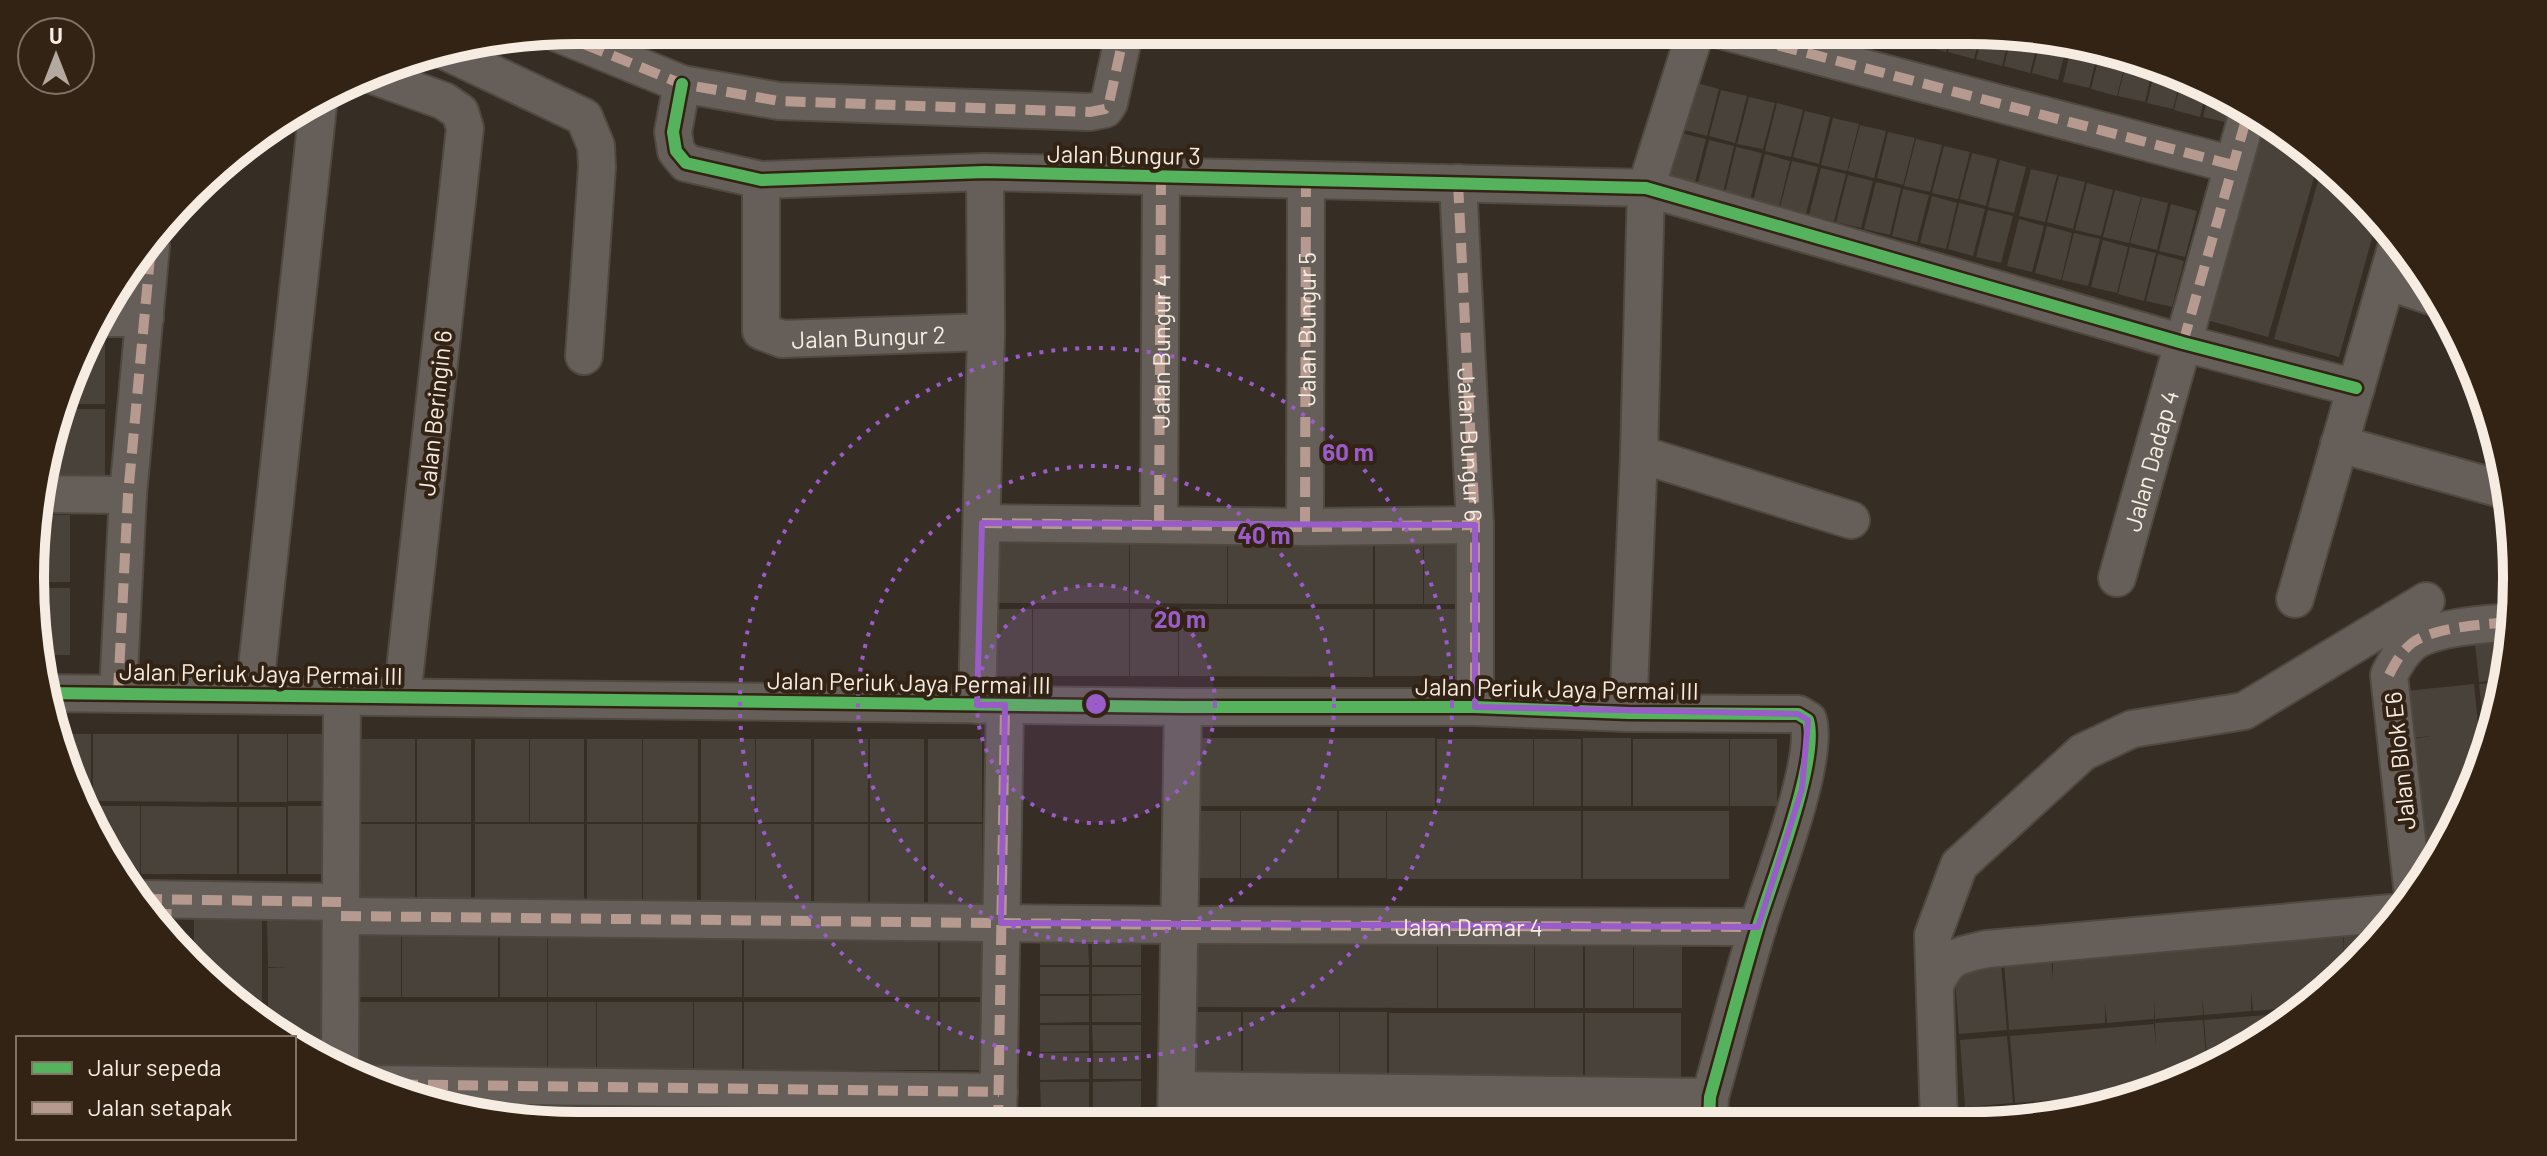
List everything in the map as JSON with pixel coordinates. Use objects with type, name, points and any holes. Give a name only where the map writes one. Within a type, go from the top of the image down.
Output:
[{"type":"street","points":[[584,44],[682,84],[779,101],[1090,112],[1105,109],[1109,103],[1122,44]]},
{"type":"street","points":[[1628,713],[1646,188],[1692,44]]},
{"type":"street","points":[[1773,44],[2233,165]]},
{"type":"street","points":[[459,58],[584,117],[593,135],[597,167],[584,356]]},
{"type":"street","name":"Jalan Beringin 6","points":[[386,80],[444,101],[460,112],[465,128],[402,697]]},
{"type":"street","name":"Jalan Bungur 3","points":[[682,84],[673,132],[676,151],[686,163],[761,180],[985,172],[1646,188],[2183,343],[2356,388]]},
{"type":"street","points":[[254,695],[317,113]]},
{"type":"street","name":"Jalan Dadap 4","points":[[2117,578],[2245,122]]},
{"type":"street","points":[[412,1086],[998,1108],[1001,923],[982,523],[985,172]]},
{"type":"street","name":"Jalan Bungur 4","points":[[1159,525],[1161,176]]},
{"type":"street","name":"Jalan Bungur 2","points":[[761,180],[761,331],[782,339],[986,332]]},
{"type":"street","name":"Jalan Bungur 5","points":[[1305,527],[1306,180]]},
{"type":"street","name":"Jalan Bungur 6","points":[[1458,183],[1475,525],[1475,707]]},
{"type":"street","points":[[2295,599],[2394,255]]},
{"type":"street","points":[[118,693],[128,495],[150,259]]},
{"type":"street","points":[[2387,281],[2420,292]]},
{"type":"street","points":[[112,318],[145,318]]},
{"type":"street","points":[[2339,444],[2495,487]]},
{"type":"street","points":[[1639,454],[1851,520]]},
{"type":"street","points":[[51,494],[128,495]]},
{"type":"street","points":[[982,523],[1305,527],[1475,525]]},
{"type":"street","points":[[1939,1112],[1933,935],[1959,865],[2083,752],[2132,729],[2244,711],[2426,601]]},
{"type":"street","name":"Jalan Blok E6","points":[[2411,878],[2389,675],[2410,644],[2425,636],[2501,624]]},
{"type":"street","name":"Jalan Periuk Jaya Permai III","points":[[57,693],[1183,707],[1475,707],[1628,713],[1798,714],[1808,720],[1811,731],[1802,789],[1758,927]]},
{"type":"street","points":[[340,1056],[342,696]]},
{"type":"street","points":[[1183,707],[1177,1107],[1710,1110],[1758,927]]},
{"type":"street","name":"Jalan Damar 4","points":[[159,909],[341,909],[1001,923],[1758,927]]},
{"type":"street","points":[[1936,983],[1944,965],[1955,956],[1987,949],[2384,914]]},
{"type":"highlighted area","points":[[982,523],[1475,525],[1475,707],[1798,714],[1808,720],[1802,789],[1758,927],[1001,923],[1005,705],[977,705]]},
{"type":"building","points":[[1921,44],[1948,44],[1946,52]]},
{"type":"building","points":[[1950,44],[1978,44],[1974,59],[1948,52]]},
{"type":"building","points":[[1980,44],[2007,45],[2002,66],[1976,59]]},
{"type":"building","points":[[2009,46],[2036,49],[2030,73],[2004,66]]},
{"type":"building","points":[[2039,49],[2065,53],[2058,80],[2032,73]]},
{"type":"building","points":[[2070,54],[2096,59],[2089,88],[2063,82]]},
{"type":"building","points":[[2098,60],[2124,67],[2117,96],[2091,89]]},
{"type":"building","points":[[2125,67],[2151,76],[2145,102],[2118,96]]},
{"type":"building","points":[[2153,77],[2179,87],[2173,109],[2147,103]]},
{"type":"building","points":[[1693,82],[1719,89],[1707,136],[1681,129]]},
{"type":"building","points":[[2180,88],[2204,99],[2200,117],[2174,110]]},
{"type":"building","points":[[1721,90],[1747,96],[1735,143],[1709,136]]},
{"type":"building","points":[[1749,97],[1775,103],[1763,149],[1737,144]]},
{"type":"building","points":[[2207,100],[2231,113],[2229,123],[2203,117]]},
{"type":"building","points":[[1777,103],[1803,110],[1791,157],[1765,151]]},
{"type":"building","points":[[1805,111],[1830,117],[1819,164],[1793,157]]},
{"type":"building","points":[[1833,118],[1859,124],[1847,171],[1821,165]]},
{"type":"building","points":[[1860,125],[1886,131],[1874,178],[1848,171]]},
{"type":"building","points":[[2257,129],[2315,172],[2268,337],[2203,319]]},
{"type":"building","points":[[1888,132],[1915,138],[1903,185],[1877,178]]},
{"type":"building","points":[[1681,133],[1706,139],[1694,186],[1669,180]]},
{"type":"building","points":[[1916,139],[1942,145],[1930,192],[1904,186]]},
{"type":"building","points":[[1709,140],[1734,146],[1723,193],[1697,187]]},
{"type":"building","points":[[1944,146],[1970,152],[1958,199],[1932,193]]},
{"type":"building","points":[[1736,147],[1762,153],[1750,200],[1725,193]]},
{"type":"building","points":[[1972,153],[1997,159],[1986,206],[1960,199]]},
{"type":"building","points":[[1765,154],[1790,161],[1779,207],[1753,201]]},
{"type":"building","points":[[2000,160],[2026,167],[2014,213],[1988,207]]},
{"type":"building","points":[[1792,161],[1818,167],[1806,214],[1780,207]]},
{"type":"building","points":[[1821,168],[1846,174],[1834,221],[1809,215]]},
{"type":"building","points":[[2031,169],[2057,175],[2045,222],[2019,216]]},
{"type":"building","points":[[1848,175],[1873,181],[1861,228],[1836,222]]},
{"type":"building","points":[[2059,176],[2085,182],[2073,229],[2047,222]]},
{"type":"building","points":[[2319,176],[2347,200],[2374,231],[2339,357],[2274,339]]},
{"type":"building","points":[[1876,182],[1901,188],[1890,235],[1864,229]]},
{"type":"building","points":[[2087,183],[2113,190],[2101,236],[2075,230]]},
{"type":"building","points":[[1903,189],[1929,195],[1917,242],[1892,236]]},
{"type":"building","points":[[2115,190],[2141,197],[2129,243],[2103,237]]},
{"type":"building","points":[[1932,196],[1957,203],[1946,249],[1920,243]]},
{"type":"building","points":[[2142,197],[2168,203],[2157,250],[2130,243]]},
{"type":"building","points":[[1959,203],[1985,209],[1973,256],[1948,249]]},
{"type":"building","points":[[2171,204],[2197,211],[2185,257],[2159,251]]},
{"type":"building","points":[[1988,210],[2013,216],[2001,263],[1976,257]]},
{"type":"building","points":[[2019,219],[2044,226],[2032,272],[2007,266]]},
{"type":"building","points":[[2047,226],[2072,233],[2061,280],[2035,273]]},
{"type":"building","points":[[2074,233],[2100,239],[2088,286],[2062,280]]},
{"type":"building","points":[[2103,240],[2128,247],[2117,293],[2091,287]]},
{"type":"building","points":[[2130,247],[2156,253],[2144,301],[2118,294]]},
{"type":"building","points":[[2158,254],[2184,261],[2172,307],[2146,301]]},
{"type":"building","points":[[102,337],[105,337],[105,404],[73,404]]},
{"type":"building","points":[[71,409],[105,409],[105,477],[54,477]]},
{"type":"building","points":[[48,515],[70,515],[70,582],[44,582]]},
{"type":"building","points":[[984,536],[1129,536],[1129,603],[984,603]]},
{"type":"building","points":[[1130,536],[1227,536],[1227,604],[1130,603]]},
{"type":"building","points":[[1228,536],[1373,536],[1373,604],[1228,604]]},
{"type":"building","points":[[1375,536],[1423,536],[1423,604],[1375,604]]},
{"type":"building","points":[[1424,536],[1471,536],[1471,604],[1424,604]]},
{"type":"building","points":[[44,588],[70,588],[70,655],[50,655]]},
{"type":"building","points":[[984,609],[1032,609],[1032,676],[984,676]]},
{"type":"building","points":[[1033,609],[1129,609],[1129,676],[1033,676]]},
{"type":"building","points":[[1130,609],[1178,609],[1178,676],[1130,676]]},
{"type":"building","points":[[1179,609],[1373,609],[1373,677],[1179,676]]},
{"type":"building","points":[[1375,609],[1471,609],[1471,676],[1375,676]]},
{"type":"building","points":[[2500,632],[2493,680],[2479,682],[2474,634]]},
{"type":"building","points":[[2493,683],[2483,722],[2479,684]]},
{"type":"building","points":[[2474,684],[2479,736],[2448,814],[2423,858],[2412,739],[2431,736],[2412,738],[2406,691]]},
{"type":"building","points":[[67,734],[91,734],[91,796]]},
{"type":"building","points":[[93,734],[237,734],[237,802],[93,800]]},
{"type":"building","points":[[239,734],[287,734],[287,802],[239,802]]},
{"type":"building","points":[[288,734],[335,734],[335,801],[288,801]]},
{"type":"building","points":[[1193,738],[1435,738],[1435,806],[1193,806]]},
{"type":"building","points":[[1583,738],[1631,738],[1631,806],[1583,806]]},
{"type":"building","points":[[361,739],[415,739],[415,822],[361,822]]},
{"type":"building","points":[[417,739],[471,739],[471,822],[417,822]]},
{"type":"building","points":[[475,739],[529,739],[529,822],[475,822]]},
{"type":"building","points":[[530,739],[584,739],[584,822],[530,822]]},
{"type":"building","points":[[587,739],[642,739],[642,822],[587,822]]},
{"type":"building","points":[[643,739],[698,739],[698,822],[643,822]]},
{"type":"building","points":[[701,739],[755,739],[755,822],[701,822]]},
{"type":"building","points":[[756,739],[811,739],[811,822],[756,822]]},
{"type":"building","points":[[814,739],[868,739],[868,822],[814,822]]},
{"type":"building","points":[[870,739],[924,739],[924,822],[870,822]]},
{"type":"building","points":[[928,739],[982,739],[982,822],[928,822]]},
{"type":"building","points":[[1437,739],[1533,739],[1533,806],[1437,806]]},
{"type":"building","points":[[1534,739],[1581,739],[1581,806],[1534,806]]},
{"type":"building","points":[[1633,739],[1729,739],[1729,806],[1633,806]]},
{"type":"building","points":[[1730,739],[1777,739],[1777,806],[1730,806]]},
{"type":"building","points":[[96,806],[140,806],[140,874],[133,874]]},
{"type":"building","points":[[141,806],[237,807],[237,874],[141,874]]},
{"type":"building","points":[[288,806],[335,806],[335,874],[288,874]]},
{"type":"building","points":[[239,807],[286,807],[286,874],[239,874]]},
{"type":"building","points":[[1193,811],[1240,811],[1240,878],[1193,878]]},
{"type":"building","points":[[1241,811],[1337,811],[1337,878],[1241,878]]},
{"type":"building","points":[[1339,811],[1386,811],[1386,878],[1339,878]]},
{"type":"building","points":[[1387,811],[1581,811],[1581,879],[1387,879]]},
{"type":"building","points":[[1583,811],[1729,811],[1729,879],[1583,879]]},
{"type":"building","points":[[361,824],[415,824],[415,908],[361,908]]},
{"type":"building","points":[[417,824],[471,824],[471,908],[417,908]]},
{"type":"building","points":[[475,824],[584,824],[584,908],[475,908]]},
{"type":"building","points":[[587,824],[642,824],[642,908],[587,908]]},
{"type":"building","points":[[643,824],[697,824],[697,908],[643,908]]},
{"type":"building","points":[[701,824],[755,824],[755,908],[701,908]]},
{"type":"building","points":[[756,824],[811,824],[811,908],[756,908]]},
{"type":"building","points":[[814,824],[868,824],[868,908],[814,908]]},
{"type":"building","points":[[870,824],[924,824],[924,907],[870,907]]},
{"type":"building","points":[[928,824],[982,824],[982,907],[928,907]]},
{"type":"building","points":[[194,919],[262,919],[262,1008],[226,979],[194,949]]},
{"type":"building","points":[[267,919],[335,919],[335,1053],[268,1013],[268,968],[288,967],[268,967]]},
{"type":"building","points":[[353,929],[401,929],[401,997],[353,997]]},
{"type":"building","points":[[402,929],[498,929],[498,997],[402,997]]},
{"type":"building","points":[[500,929],[547,929],[547,997],[500,997]]},
{"type":"building","points":[[548,930],[742,930],[742,997],[548,997]]},
{"type":"building","points":[[744,930],[938,930],[938,997],[744,997]]},
{"type":"building","points":[[940,930],[988,930],[988,997],[940,997]]},
{"type":"building","points":[[2366,934],[2347,956],[2285,1008],[2253,1011],[2251,991],[2251,1011],[2204,1015],[2202,996],[2203,1015],[2155,1019],[2154,999],[2154,1019],[2107,1023],[2105,1003],[2105,1023],[2009,1030],[2004,963],[2051,959],[2053,979],[2053,959],[2343,936],[2344,956],[2344,936]]},
{"type":"building","points":[[1141,938],[1141,965],[1092,965],[1092,939]]},
{"type":"building","points":[[1040,939],[1088,939],[1089,965],[1040,965]]},
{"type":"building","points":[[1194,940],[1437,940],[1437,1008],[1194,1007]]},
{"type":"building","points":[[1438,940],[1534,940],[1534,1008],[1438,1008]]},
{"type":"building","points":[[1535,940],[1583,940],[1583,1008],[1535,1008]]},
{"type":"building","points":[[1585,940],[1633,940],[1633,1008],[1585,1008]]},
{"type":"building","points":[[1634,940],[1682,940],[1682,1008],[1634,1008]]},
{"type":"building","points":[[2001,963],[2007,1030],[1959,1034],[1954,967]]},
{"type":"building","points":[[1040,967],[1089,967],[1089,994],[1040,994]]},
{"type":"building","points":[[1092,967],[1141,967],[1141,994],[1092,994]]},
{"type":"building","points":[[1141,995],[1141,1022],[1092,1022],[1092,996]]},
{"type":"building","points":[[1040,996],[1089,996],[1089,1022],[1040,1023]]},
{"type":"building","points":[[353,1002],[547,1002],[547,1069],[369,1069],[353,1062]]},
{"type":"building","points":[[548,1002],[596,1002],[596,1070],[548,1070]]},
{"type":"building","points":[[597,1002],[693,1002],[693,1070],[597,1070]]},
{"type":"building","points":[[694,1002],[742,1002],[742,1070],[694,1070]]},
{"type":"building","points":[[744,1002],[938,1002],[938,1070],[744,1070]]},
{"type":"building","points":[[940,1002],[988,1002],[988,1070],[940,1070]]},
{"type":"building","points":[[1194,1012],[1241,1012],[1241,1080],[1194,1080]]},
{"type":"building","points":[[1243,1012],[1339,1012],[1339,1080],[1243,1080]]},
{"type":"building","points":[[1340,1012],[1387,1012],[1387,1080],[1340,1080]]},
{"type":"building","points":[[1389,1013],[1583,1013],[1583,1080],[1389,1080]]},
{"type":"building","points":[[1585,1013],[1681,1013],[1681,1080],[1585,1080]]},
{"type":"building","points":[[2277,1014],[2207,1056],[2204,1020]]},
{"type":"building","points":[[2203,1020],[2206,1056],[2141,1084],[2107,1094],[2015,1103],[2010,1036],[2154,1024],[2156,1048],[2155,1023]]},
{"type":"building","points":[[1040,1025],[1089,1025],[1089,1051],[1040,1052]]},
{"type":"building","points":[[1092,1025],[1141,1025],[1141,1051],[1093,1051]]},
{"type":"building","points":[[2007,1036],[2013,1103],[1965,1107],[1960,1040]]},
{"type":"building","points":[[1141,1052],[1141,1079],[1093,1079],[1093,1053]]},
{"type":"building","points":[[1040,1053],[1089,1053],[1089,1079],[1040,1080]]},
{"type":"building","points":[[1141,1081],[1141,1108],[1093,1108],[1093,1082]]},
{"type":"building","points":[[1040,1082],[1089,1082],[1089,1108],[1041,1109]]},
{"type":"building","points":[[467,1100],[497,1100],[497,1105],[474,1102]]},
{"type":"building","points":[[498,1100],[595,1100],[595,1112],[543,1111],[498,1106]]},
{"type":"building","points":[[596,1100],[741,1100],[741,1112],[596,1112]]},
{"type":"building","points":[[743,1100],[791,1100],[791,1112],[743,1112]]},
{"type":"building","points":[[792,1100],[937,1100],[937,1112],[792,1112]]},
{"type":"building","points":[[938,1100],[986,1100],[986,1112],[938,1112]]},
{"type":"building","points":[[1186,1107],[1234,1107],[1234,1112],[1186,1112]]},
{"type":"building","points":[[1235,1107],[1331,1107],[1331,1112],[1235,1112]]},
{"type":"building","points":[[1333,1107],[1380,1107],[1380,1112],[1333,1112]]},
{"type":"building","points":[[1381,1107],[1575,1107],[1575,1112],[1381,1112]]},
{"type":"building","points":[[1577,1107],[1674,1107],[1674,1112],[1577,1112]]},
{"type":"building","points":[[1089,1109],[1089,1112],[1040,1112]]},
{"type":"building","points":[[1093,1109],[1141,1109],[1141,1112],[1093,1112]]},
{"type":"marked path","points":[[584,44],[682,84],[779,101],[1090,112],[1105,109],[1109,103],[1122,44]]},
{"type":"marked path","points":[[1773,44],[2233,165]]},
{"type":"marked path","points":[[2183,343],[2245,122]]},
{"type":"marked path","points":[[1159,525],[1161,176]]},
{"type":"marked path","points":[[1305,527],[1306,180]]},
{"type":"marked path","points":[[1458,183],[1475,525],[1475,707]]},
{"type":"marked path","points":[[118,693],[128,495],[150,259]]},
{"type":"marked path","points":[[982,523],[1305,527],[1475,525]]},
{"type":"marked path","points":[[2389,675],[2405,650],[2422,638],[2460,627],[2501,623]]},
{"type":"marked path","points":[[998,1112],[1005,705]]},
{"type":"marked path","points":[[151,899],[341,902]]},
{"type":"marked path","points":[[166,918],[167,899]]},
{"type":"marked path","points":[[341,916],[1180,925],[1758,927]]},
{"type":"marked path","points":[[408,1085],[999,1092]]},
{"type":"cycle path","points":[[682,84],[673,132],[676,151],[686,163],[761,180],[985,172],[1646,188],[2183,343],[2356,388]]},
{"type":"cycle path","points":[[57,693],[1183,707],[1475,707],[1628,713],[1798,714],[1808,720],[1810,738],[1801,791],[1758,926],[1710,1097],[1709,1112]]}]
